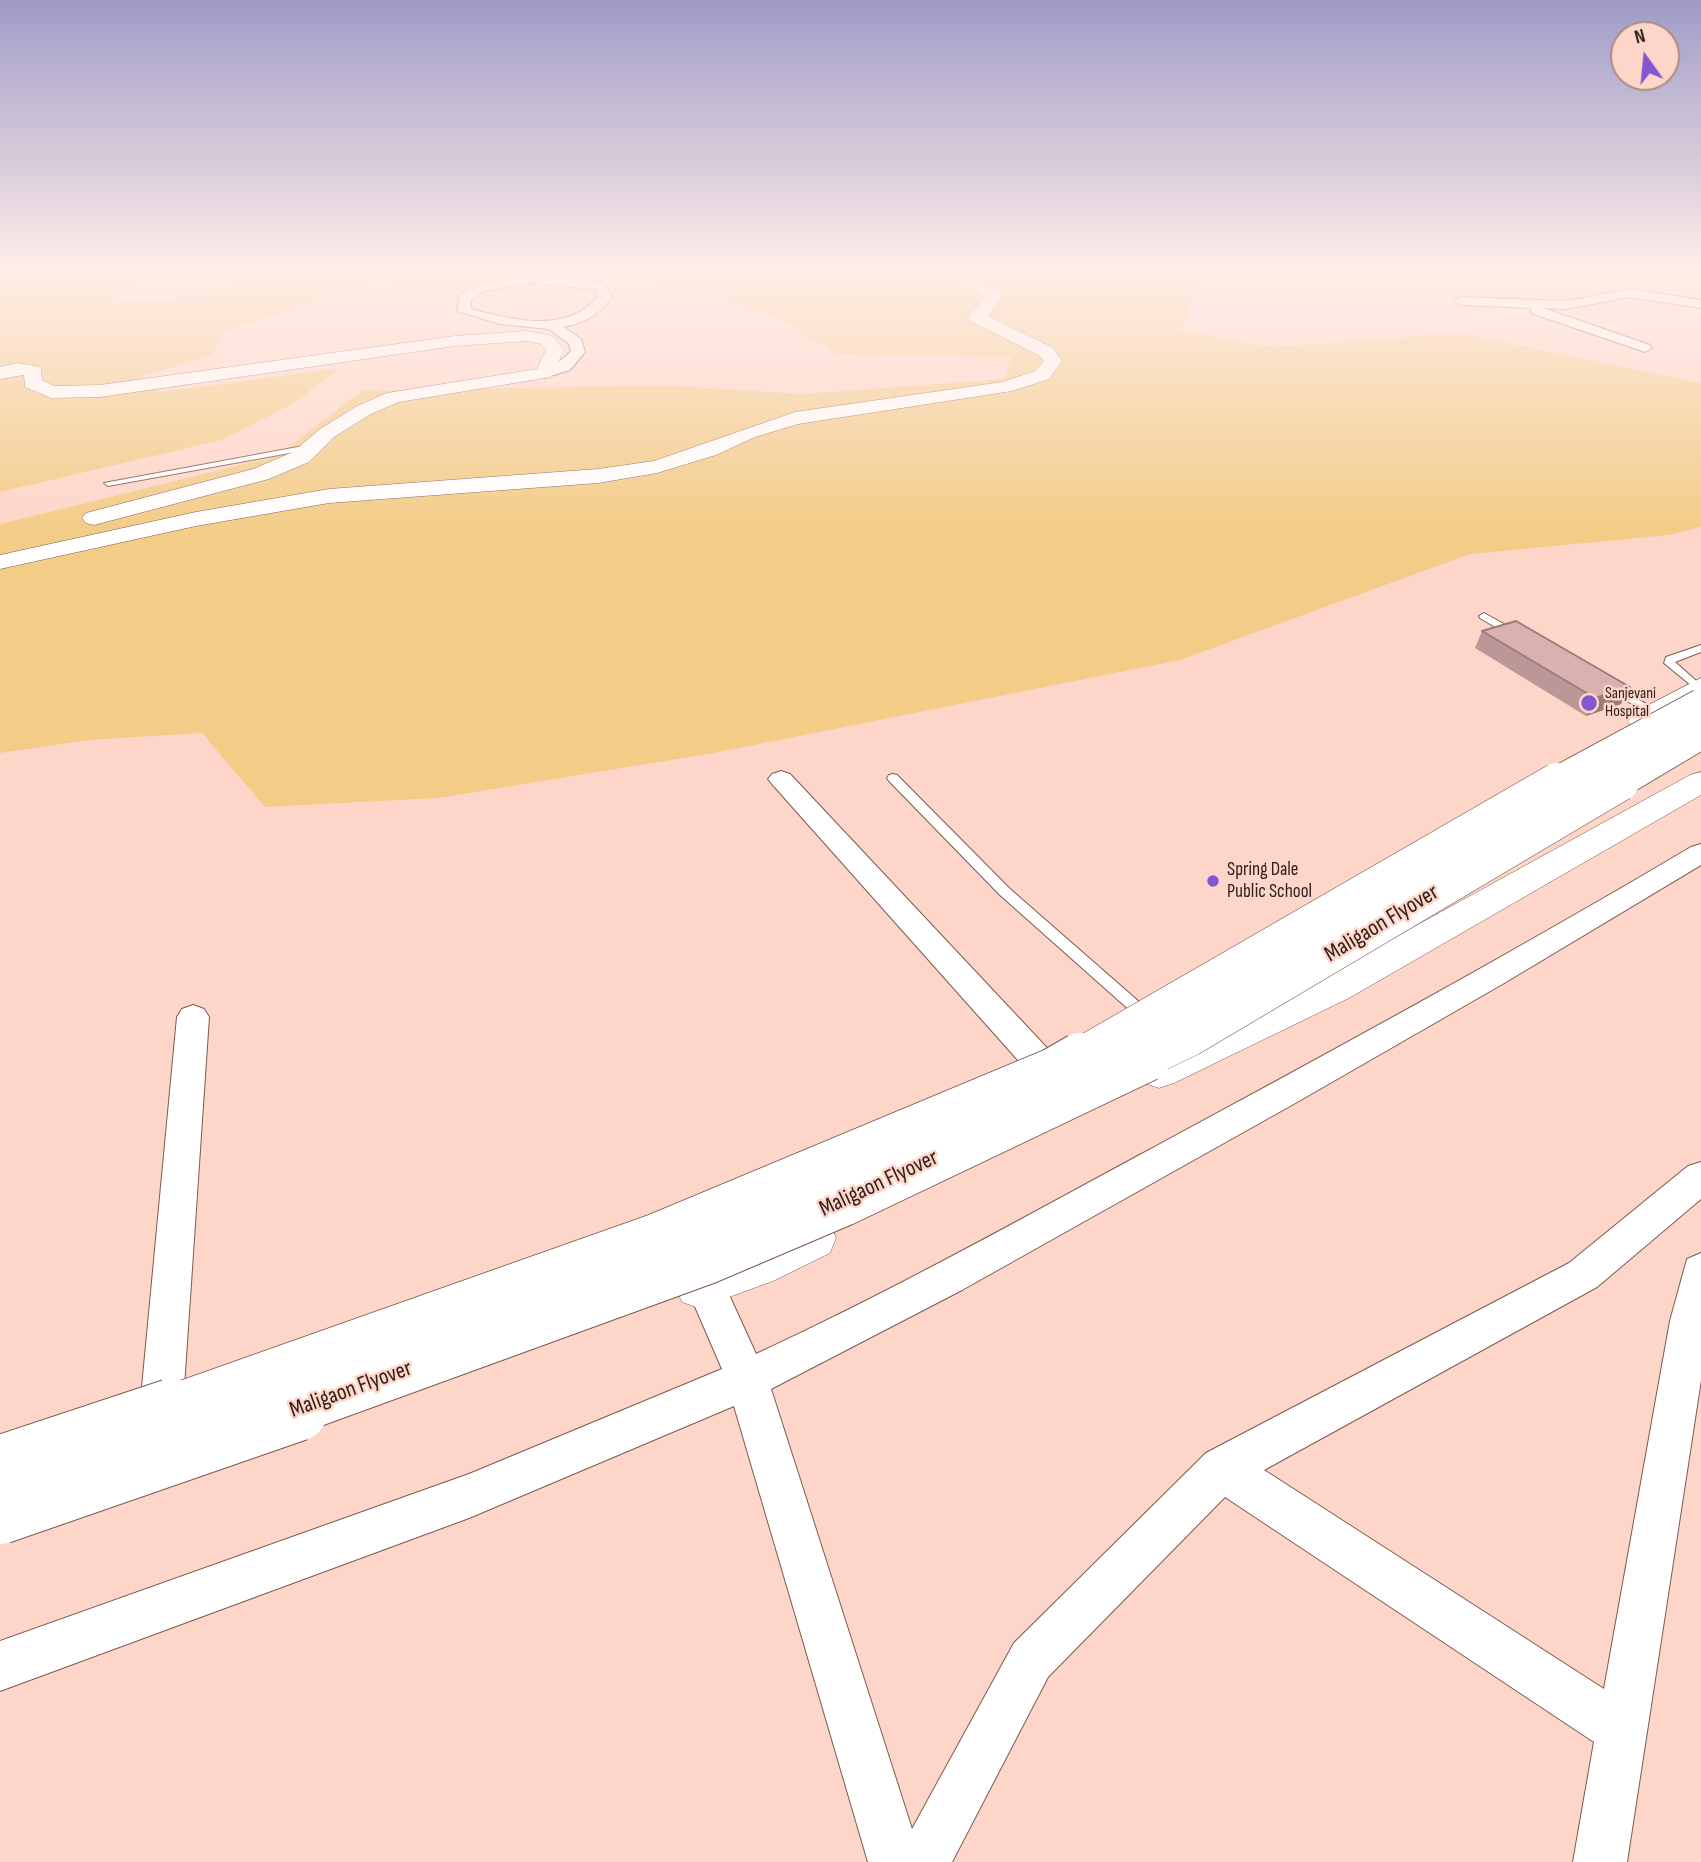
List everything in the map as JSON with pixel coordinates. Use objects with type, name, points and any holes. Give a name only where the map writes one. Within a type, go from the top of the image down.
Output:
[{"type":"main road","name":"Maligaon Flyover","points":[[0,1467],[206,1398],[656,1238],[1054,1072],[1175,1005],[1535,794],[1700,682]]},
{"type":"main road","name":"Maligaon Flyover","points":[[0,1513],[277,1417],[707,1260],[843,1202],[1190,1037],[1701,734]]},
{"type":"street","points":[[0,373],[17,369],[34,371],[32,383],[51,392],[100,391],[336,357]]},
{"type":"street","points":[[544,373],[552,357]]},
{"type":"street","points":[[0,544],[261,474],[302,457],[327,433],[364,410],[394,397],[544,373],[565,367],[574,357]]},
{"type":"street","points":[[0,562],[196,519],[329,496],[585,477],[657,467],[709,451],[748,433],[795,418],[1005,387],[1042,375],[1053,361],[1050,357]]},
{"type":"street","points":[[0,1442],[675,1216],[1036,1058],[1140,1011],[1655,713],[1700,682]]},
{"type":"street","points":[[781,779],[1036,1058]]},
{"type":"street","points":[[0,1537],[756,1266],[1335,988],[1701,782]]},
{"type":"street","points":[[0,1666],[547,1467],[747,1380],[902,1302],[1305,1082],[1563,938],[1701,853]]},
{"type":"street","points":[[163,1387],[193,1017]]},
{"type":"street","points":[[923,1862],[1031,1660],[1222,1469],[1583,1275],[1701,1177]]},
{"type":"street","points":[[675,1216],[747,1380],[895,1862]]},
{"type":"street","points":[[1600,1862],[1695,1324],[1701,1271]]},
{"type":"street","points":[[1222,1469],[1622,1730]]},
{"type":"lane","points":[[108,483],[232,458],[314,446]]},
{"type":"lane","points":[[1483,616],[1530,642]]},
{"type":"lane","points":[[1599,681],[1655,713]]},
{"type":"lane","points":[[893,778],[1005,892],[1140,1011]]},
{"type":"shaded area","points":[[0,357],[206,357],[140,377],[160,392],[340,368],[292,404],[222,440],[0,492]]},
{"type":"shaded area","points":[[1005,357],[1575,357],[1701,383],[1701,527],[1669,535],[1470,554],[1180,660],[714,753],[438,798],[265,807],[202,733],[89,740],[0,753],[0,524],[277,456],[362,391],[667,385],[802,394],[1004,379],[1011,357]]},
{"type":"building","points":[[1516,621],[1630,687],[1595,698],[1482,631]]},
{"type":"place","name":"Sanjevani Hospital","points":[[1589,703]]},
{"type":"place","name":"Spring Dale Public School","points":[[1213,881]]}]
